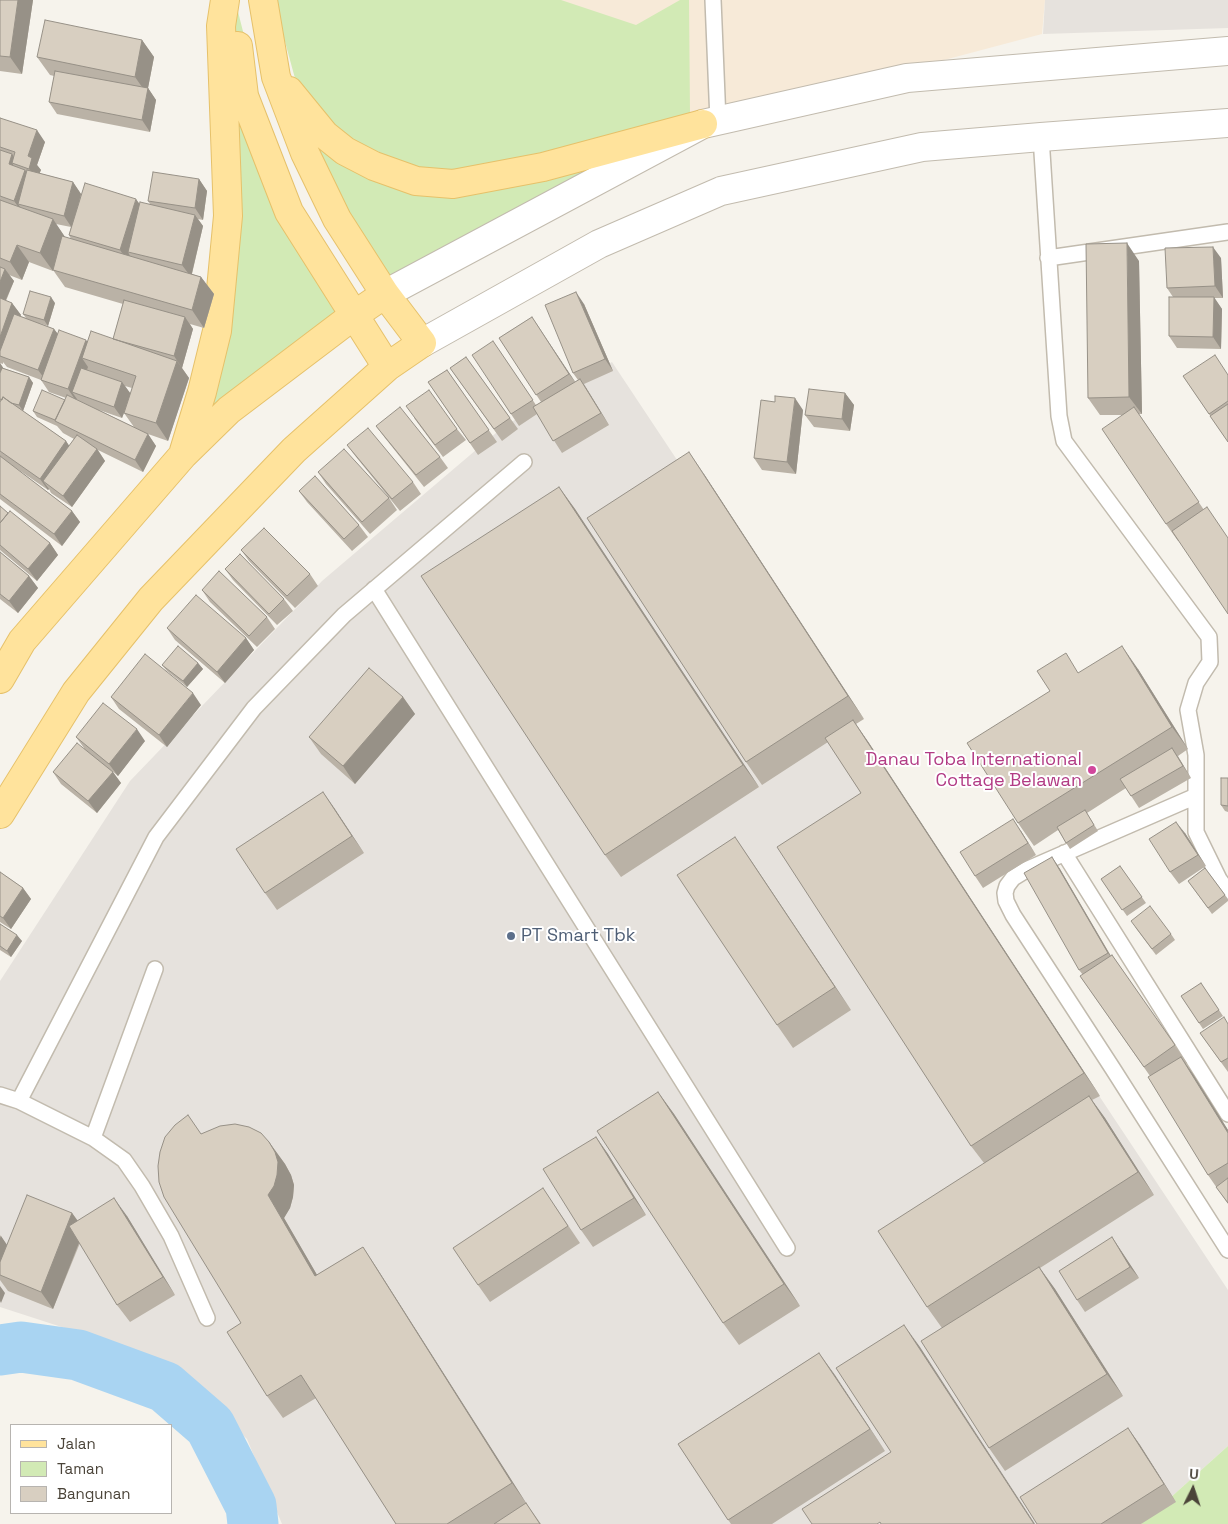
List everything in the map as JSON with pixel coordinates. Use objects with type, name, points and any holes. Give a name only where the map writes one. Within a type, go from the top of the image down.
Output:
[{"type":"main road","points":[[183,455],[202,392],[217,331],[228,216],[221,26],[225,0]]},
{"type":"main road","points":[[232,0],[244,96],[289,212],[387,367]]},
{"type":"main road","points":[[0,814],[76,692],[151,599],[294,450],[387,367],[422,343],[385,294],[337,219],[305,153],[276,77],[263,0]]},
{"type":"main road","points":[[276,77],[325,135],[345,151],[374,166],[416,181],[453,184],[543,167],[711,123]]},
{"type":"main road","points":[[0,679],[22,640],[183,455],[229,410],[385,294]]},
{"type":"street","points":[[385,294],[711,123],[907,78],[1228,51]]},
{"type":"street","points":[[422,343],[599,244],[721,190],[922,147],[1041,136],[1228,123]]},
{"type":"lane","points":[[711,123],[713,0]]},
{"type":"lane","points":[[1041,136],[1059,416],[1064,441],[1209,637],[1210,662],[1196,683],[1188,710],[1196,756],[1196,832],[1219,879],[1228,892]]},
{"type":"lane","points":[[1048,258],[1228,232]]},
{"type":"lane","points":[[20,1101],[156,837],[254,708],[344,615],[524,462]]},
{"type":"lane","points":[[374,589],[787,1248]]},
{"type":"lane","points":[[1196,796],[1026,870],[1013,878],[1007,886],[1005,893],[1006,901],[1013,914],[1228,1250]]},
{"type":"lane","points":[[1064,853],[1228,1114]]},
{"type":"lane","points":[[93,1138],[155,969]]},
{"type":"lane","points":[[0,1095],[20,1101],[93,1138],[124,1160],[142,1186],[171,1236],[207,1318]]},
{"type":"shaded area","points":[[280,0],[1045,0],[1042,34],[703,124]]},
{"type":"shaded area","points":[[1045,0],[1228,0],[1228,28],[1043,34]]},
{"type":"shaded area","name":"PT Smart Tbk","points":[[612,362],[1228,1290],[1228,1446],[1141,1524],[282,1524],[247,1439],[201,1395],[145,1354],[0,1307],[0,981],[130,781],[322,581],[503,427]]},
{"type":"green space","points":[[235,0],[289,212],[353,316],[183,455],[202,392]]},
{"type":"green space","points":[[275,0],[561,0],[636,25],[680,0],[689,0],[690,114],[703,124],[385,294],[276,77],[302,104]]},
{"type":"green space","points":[[1228,1446],[1228,1524],[1141,1524]]},
{"type":"building","points":[[0,0],[18,0],[10,57],[0,56]]},
{"type":"building","points":[[45,20],[142,40],[135,77],[37,57]]},
{"type":"building","points":[[55,71],[148,88],[142,120],[49,102]]},
{"type":"building","points":[[0,118],[37,130],[28,156],[32,158],[29,169],[12,163],[15,152],[0,147]]},
{"type":"building","points":[[0,150],[12,154],[9,164],[25,170],[14,201],[0,196]]},
{"type":"building","points":[[27,170],[73,182],[64,216],[18,204]]},
{"type":"building","points":[[153,172],[199,179],[195,208],[148,201]]},
{"type":"building","points":[[85,183],[136,199],[120,250],[69,235]]},
{"type":"building","points":[[0,200],[53,219],[40,253],[17,245],[10,262],[0,258]]},
{"type":"building","points":[[140,202],[195,215],[182,265],[128,252]]},
{"type":"building","points":[[62,236],[201,277],[192,310],[53,270]]},
{"type":"building","points":[[1127,243],[1129,397],[1088,398],[1086,244]]},
{"type":"building","points":[[1213,247],[1215,286],[1167,288],[1165,248]]},
{"type":"building","points":[[0,267],[5,269],[0,282]]},
{"type":"building","points":[[30,291],[51,297],[44,320],[23,314]]},
{"type":"building","points":[[576,292],[605,359],[573,373],[545,305]]},
{"type":"building","points":[[1169,297],[1214,297],[1213,337],[1169,336]]},
{"type":"building","points":[[0,298],[12,303],[0,337]]},
{"type":"building","points":[[124,300],[185,317],[174,356],[113,339]]},
{"type":"building","points":[[14,314],[54,329],[38,370],[0,356],[0,351]]},
{"type":"building","points":[[532,317],[569,374],[536,395],[499,338]]},
{"type":"building","points":[[59,330],[86,340],[68,389],[41,380]]},
{"type":"building","points":[[91,331],[177,361],[156,423],[124,413],[136,376],[82,358]]},
{"type":"building","points":[[493,341],[533,400],[511,414],[472,355]]},
{"type":"building","points":[[1215,355],[1228,375],[1228,401],[1209,414],[1183,376]]},
{"type":"building","points":[[466,357],[510,418],[494,429],[450,368]]},
{"type":"building","points":[[2,368],[29,377],[19,405],[11,403],[3,397],[2,400],[0,399],[0,373]]},
{"type":"building","points":[[81,368],[122,382],[114,407],[72,392]]},
{"type":"building","points":[[447,370],[489,430],[470,443],[428,382]]},
{"type":"building","points":[[580,379],[601,413],[553,441],[533,407]]},
{"type":"building","points":[[809,389],[845,393],[842,419],[805,415]]},
{"type":"building","points":[[42,390],[65,400],[55,420],[33,411]]},
{"type":"building","points":[[429,390],[457,429],[435,445],[406,406]]},
{"type":"building","points":[[67,395],[148,434],[135,460],[55,421]]},
{"type":"building","points":[[775,396],[795,398],[787,462],[754,458],[761,400],[775,402]]},
{"type":"building","points":[[3,397],[66,441],[40,479],[0,451],[0,402]]},
{"type":"building","points":[[1228,404],[1228,442],[1210,416]]},
{"type":"building","points":[[400,407],[440,457],[416,475],[376,426]]},
{"type":"building","points":[[1134,407],[1199,502],[1166,524],[1102,429]]},
{"type":"building","points":[[368,428],[413,482],[392,499],[347,445]]},
{"type":"building","points":[[77,435],[97,449],[63,496],[43,481]]},
{"type":"building","points":[[344,449],[389,498],[362,522],[318,472]]},
{"type":"building","points":[[689,452],[848,696],[746,762],[587,518]]},
{"type":"building","points":[[0,456],[72,511],[54,534],[0,494]]},
{"type":"building","points":[[315,476],[359,525],[344,539],[299,491]]},
{"type":"building","points":[[559,487],[743,765],[605,855],[421,576]]},
{"type":"building","points":[[0,506],[8,513],[0,523]]},
{"type":"building","points":[[1207,507],[1228,538],[1228,614],[1172,531]]},
{"type":"building","points":[[10,511],[50,543],[28,569],[0,545],[0,523]]},
{"type":"building","points":[[264,528],[310,574],[287,596],[241,550]]},
{"type":"building","points":[[0,552],[29,576],[9,601],[0,594]]},
{"type":"building","points":[[240,554],[284,599],[269,614],[225,569]]},
{"type":"building","points":[[219,571],[267,617],[249,636],[202,590]]},
{"type":"building","points":[[196,595],[246,638],[217,672],[167,628]]},
{"type":"building","points":[[178,646],[198,663],[183,681],[162,665]]},
{"type":"building","points":[[1122,646],[1172,727],[1018,823],[967,743],[1050,691],[1037,671],[1066,653],[1078,673]]},
{"type":"building","points":[[145,654],[193,693],[159,735],[111,697]]},
{"type":"building","points":[[369,668],[403,697],[343,766],[309,737]]},
{"type":"building","points":[[103,703],[137,729],[109,764],[76,737]]},
{"type":"building","points":[[853,720],[1084,1073],[971,1146],[777,847],[861,793],[825,738]]},
{"type":"building","points":[[77,743],[113,772],[88,801],[53,772]]},
{"type":"building","points":[[1172,748],[1183,766],[1131,796],[1120,779]]},
{"type":"building","points":[[1221,778],[1228,778],[1228,806],[1221,805]]},
{"type":"building","points":[[323,792],[352,836],[265,893],[236,849]]},
{"type":"building","points":[[1085,810],[1094,825],[1066,843],[1057,827]]},
{"type":"building","points":[[1013,819],[1028,843],[975,876],[960,852]]},
{"type":"building","points":[[1176,822],[1198,855],[1170,872],[1149,839]]},
{"type":"building","points":[[735,837],[835,987],[777,1025],[677,875]]},
{"type":"building","points":[[1052,857],[1108,953],[1079,970],[1024,873]]},
{"type":"building","points":[[1120,866],[1142,897],[1122,910],[1101,879]]},
{"type":"building","points":[[1205,868],[1225,895],[1208,908],[1188,881]]},
{"type":"building","points":[[0,872],[23,888],[3,918],[0,916]]},
{"type":"building","points":[[1150,906],[1171,934],[1152,949],[1131,921]]},
{"type":"building","points":[[0,924],[17,935],[7,951],[0,946]]},
{"type":"building","points":[[1112,955],[1175,1045],[1144,1067],[1080,976]]},
{"type":"building","points":[[1201,983],[1219,1010],[1199,1023],[1181,996]]},
{"type":"building","points":[[1224,1017],[1228,1024],[1228,1058],[1221,1062],[1200,1033]]},
{"type":"building","points":[[1181,1057],[1228,1133],[1228,1163],[1208,1175],[1148,1077]]},
{"type":"building","points":[[658,1092],[784,1284],[723,1323],[597,1131]]},
{"type":"building","points":[[1089,1096],[1138,1172],[927,1307],[878,1231]]},
{"type":"building","points":[[188,1115],[201,1134],[220,1126],[235,1124],[249,1127],[261,1133],[269,1142],[278,1162],[274,1186],[268,1195],[315,1276],[363,1247],[512,1483],[447,1524],[396,1524],[301,1375],[267,1396],[227,1332],[241,1323],[164,1197],[159,1182],[158,1166],[165,1137],[175,1125]]},
{"type":"building","points":[[596,1137],[634,1198],[581,1230],[543,1169]]},
{"type":"building","points":[[1228,1178],[1228,1203],[1216,1187]]},
{"type":"building","points":[[543,1188],[568,1226],[478,1285],[453,1248]]},
{"type":"building","points":[[27,1195],[72,1213],[41,1292],[0,1275],[0,1262]]},
{"type":"building","points":[[114,1198],[163,1277],[117,1305],[69,1226]]},
{"type":"building","points":[[1112,1237],[1130,1267],[1077,1300],[1059,1271]]},
{"type":"building","points":[[1039,1267],[1107,1374],[989,1448],[921,1341]]},
{"type":"building","points":[[904,1325],[1034,1524],[881,1524],[880,1522],[877,1524],[812,1524],[802,1509],[891,1452],[836,1368]]},
{"type":"building","points":[[819,1353],[870,1429],[728,1520],[678,1444]]},
{"type":"building","points":[[1128,1428],[1164,1484],[1101,1524],[1037,1524],[1020,1497]]},
{"type":"building","points":[[526,1503],[540,1524],[494,1524]]},
{"type":"waterway","points":[[0,1350],[21,1347],[78,1355],[165,1387],[210,1426],[251,1506],[253,1524]]},
{"type":"place","name":"Danau Toba International Cottage Belawan","points":[[1092,770]]},
{"type":"place","name":"PT Smart Tbk","points":[[511,936]]}]
